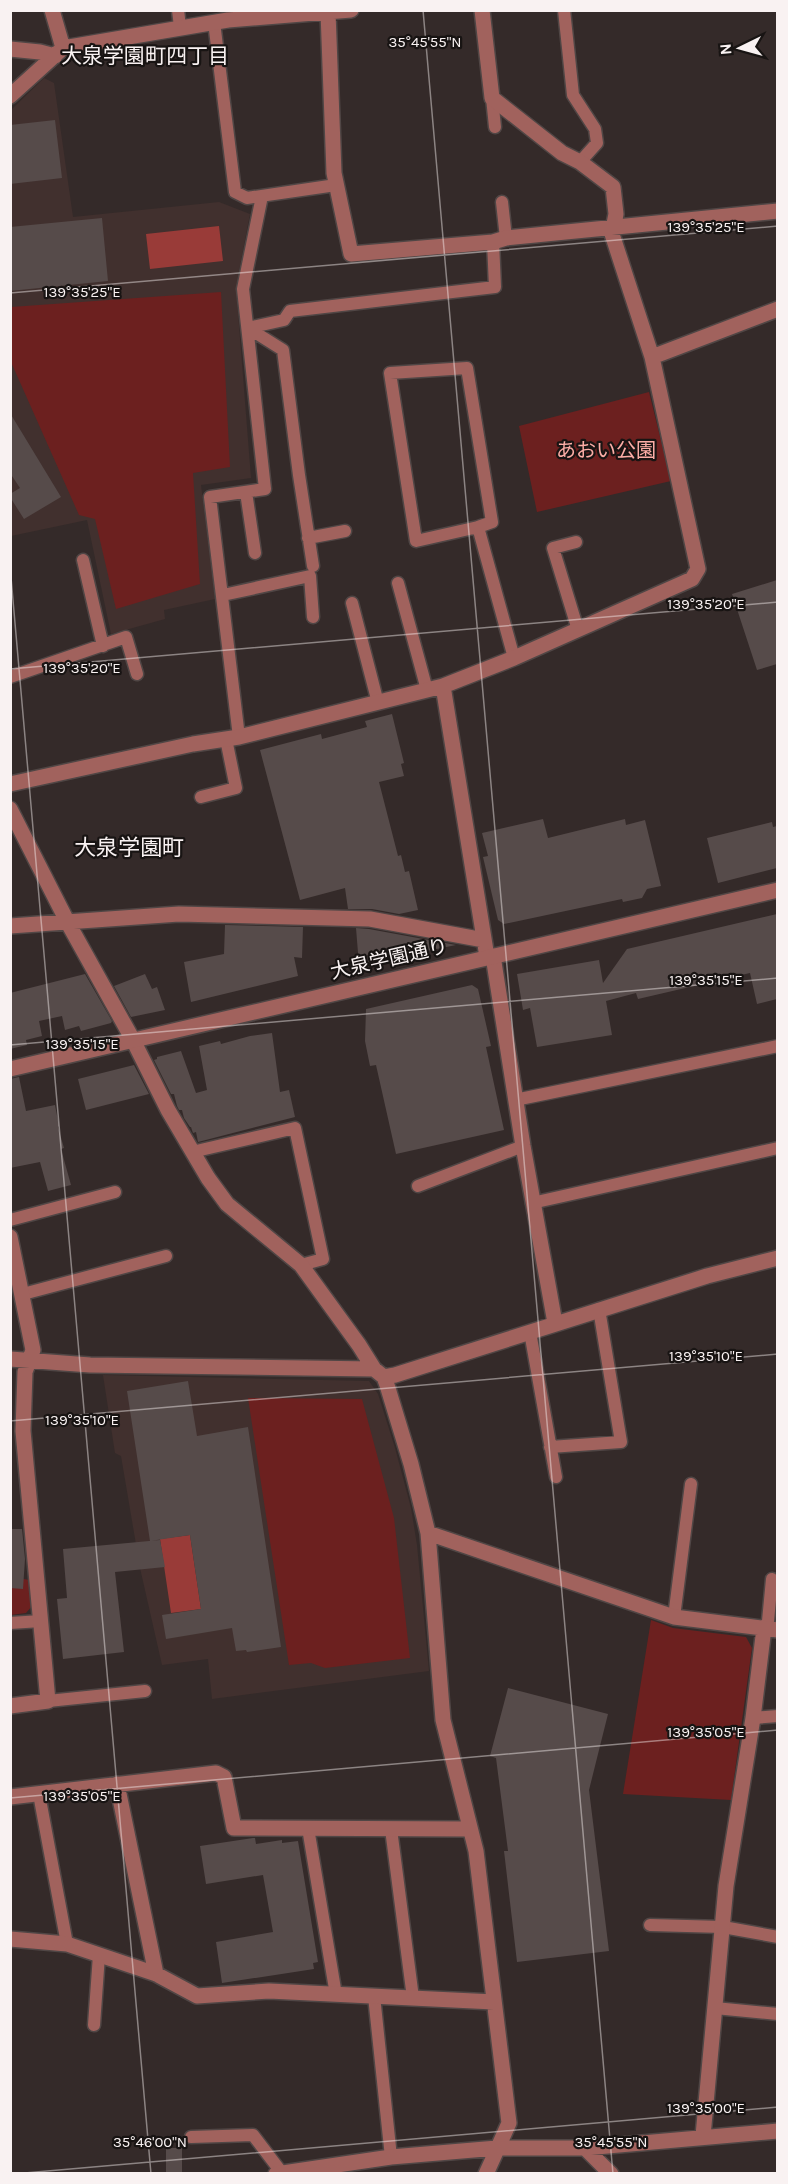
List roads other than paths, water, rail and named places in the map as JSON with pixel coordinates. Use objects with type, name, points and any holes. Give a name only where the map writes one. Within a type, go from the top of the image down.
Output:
[{"type":"street","points":[[52,10],[59,52]]},
{"type":"street","points":[[10,784],[193,744],[232,738],[443,686],[514,658],[693,579],[698,569],[652,357],[612,234],[616,214],[613,187],[580,162],[562,153],[492,99],[482,10]]},
{"type":"street","points":[[10,49],[59,52],[214,22],[339,11],[336,186],[351,254],[777,211]]},
{"type":"street","points":[[10,96],[59,52]]},
{"type":"street","points":[[652,357],[777,309]]},
{"type":"street","points":[[443,686],[484,940],[490,956],[555,1323]]},
{"type":"street","points":[[10,809],[68,923],[192,1152],[227,1204],[301,1265],[379,1373],[411,1464],[428,1533],[443,1720],[476,1851],[509,2123],[486,2174]]},
{"type":"street","name":"大泉学園通り","points":[[10,1069],[777,890]]},
{"type":"street","points":[[10,926],[179,914],[370,919],[484,940]]},
{"type":"street","points":[[10,1236],[33,1350],[25,1372],[23,1431],[48,1701],[10,1706]]},
{"type":"street","points":[[10,1359],[90,1365],[395,1375],[599,1309],[707,1276],[777,1258]]},
{"type":"street","points":[[428,1533],[674,1617],[771,1629],[753,1718],[726,1886],[703,2136]]},
{"type":"street","points":[[10,1797],[216,1773],[224,1777],[234,1828],[471,1829]]},
{"type":"street","points":[[117,1784],[156,1974]]},
{"type":"street","points":[[10,1939],[67,1944],[156,1974],[197,1996],[269,1991],[494,2002]]},
{"type":"street","points":[[279,2173],[391,2157],[497,2148],[585,2148],[777,2131]]},
{"type":"street","points":[[585,2148],[611,2174]]},
{"type":"lane","points":[[178,10],[180,27]]},
{"type":"lane","points":[[564,10],[573,95],[595,129],[597,143],[580,162]]},
{"type":"lane","points":[[214,22],[235,192],[247,198],[336,186]]},
{"type":"lane","points":[[492,99],[495,127]]},
{"type":"lane","points":[[201,797],[236,788],[223,595],[210,497],[265,489],[243,289],[262,196]]},
{"type":"lane","points":[[248,328],[284,320],[290,311],[495,287],[502,202]]},
{"type":"lane","points":[[248,328],[283,350],[313,566]]},
{"type":"lane","points":[[467,368],[492,522],[478,526],[416,541],[390,373],[467,368]]},
{"type":"lane","points":[[246,492],[255,553]]},
{"type":"lane","points":[[478,526],[514,658]]},
{"type":"lane","points":[[308,538],[345,531]]},
{"type":"lane","points":[[576,542],[553,548],[578,630]]},
{"type":"lane","points":[[83,560],[102,646]]},
{"type":"lane","points":[[223,595],[310,576],[313,617]]},
{"type":"lane","points":[[398,583],[427,690]]},
{"type":"lane","points":[[352,603],[378,703]]},
{"type":"lane","points":[[10,676],[126,637],[136,674]]},
{"type":"lane","points":[[515,1100],[777,1046]]},
{"type":"lane","points":[[192,1152],[294,1128],[323,1259],[301,1265]]},
{"type":"lane","points":[[418,1186],[523,1146]]},
{"type":"lane","points":[[532,1203],[777,1148]]},
{"type":"lane","points":[[10,1220],[115,1192]]},
{"type":"lane","points":[[23,1294],[166,1256]]},
{"type":"lane","points":[[550,1447],[621,1442],[599,1309]]},
{"type":"lane","points":[[530,1332],[556,1477]]},
{"type":"lane","points":[[674,1617],[691,1484]]},
{"type":"lane","points":[[771,1629],[768,1621],[772,1578]]},
{"type":"lane","points":[[10,1623],[41,1621]]},
{"type":"lane","points":[[48,1701],[145,1691]]},
{"type":"lane","points":[[753,1718],[777,1716]]},
{"type":"lane","points":[[39,1794],[67,1944]]},
{"type":"lane","points":[[308,1828],[336,1995]]},
{"type":"lane","points":[[392,1829],[413,1998]]},
{"type":"lane","points":[[650,1924],[723,1927],[777,1937]]},
{"type":"lane","points":[[94,2025],[99,1955]]},
{"type":"lane","points":[[374,1996],[391,2157]]},
{"type":"lane","points":[[715,2008],[777,2014]]},
{"type":"lane","points":[[191,2137],[253,2135],[279,2173]]},
{"type":"district","name":"大泉学園町四丁目","points":[[145,56]]},
{"type":"district","name":"大泉学園町","points":[[129,848]]},
{"type":"park label","name":"あおい公園","points":[[606,450]]}]
